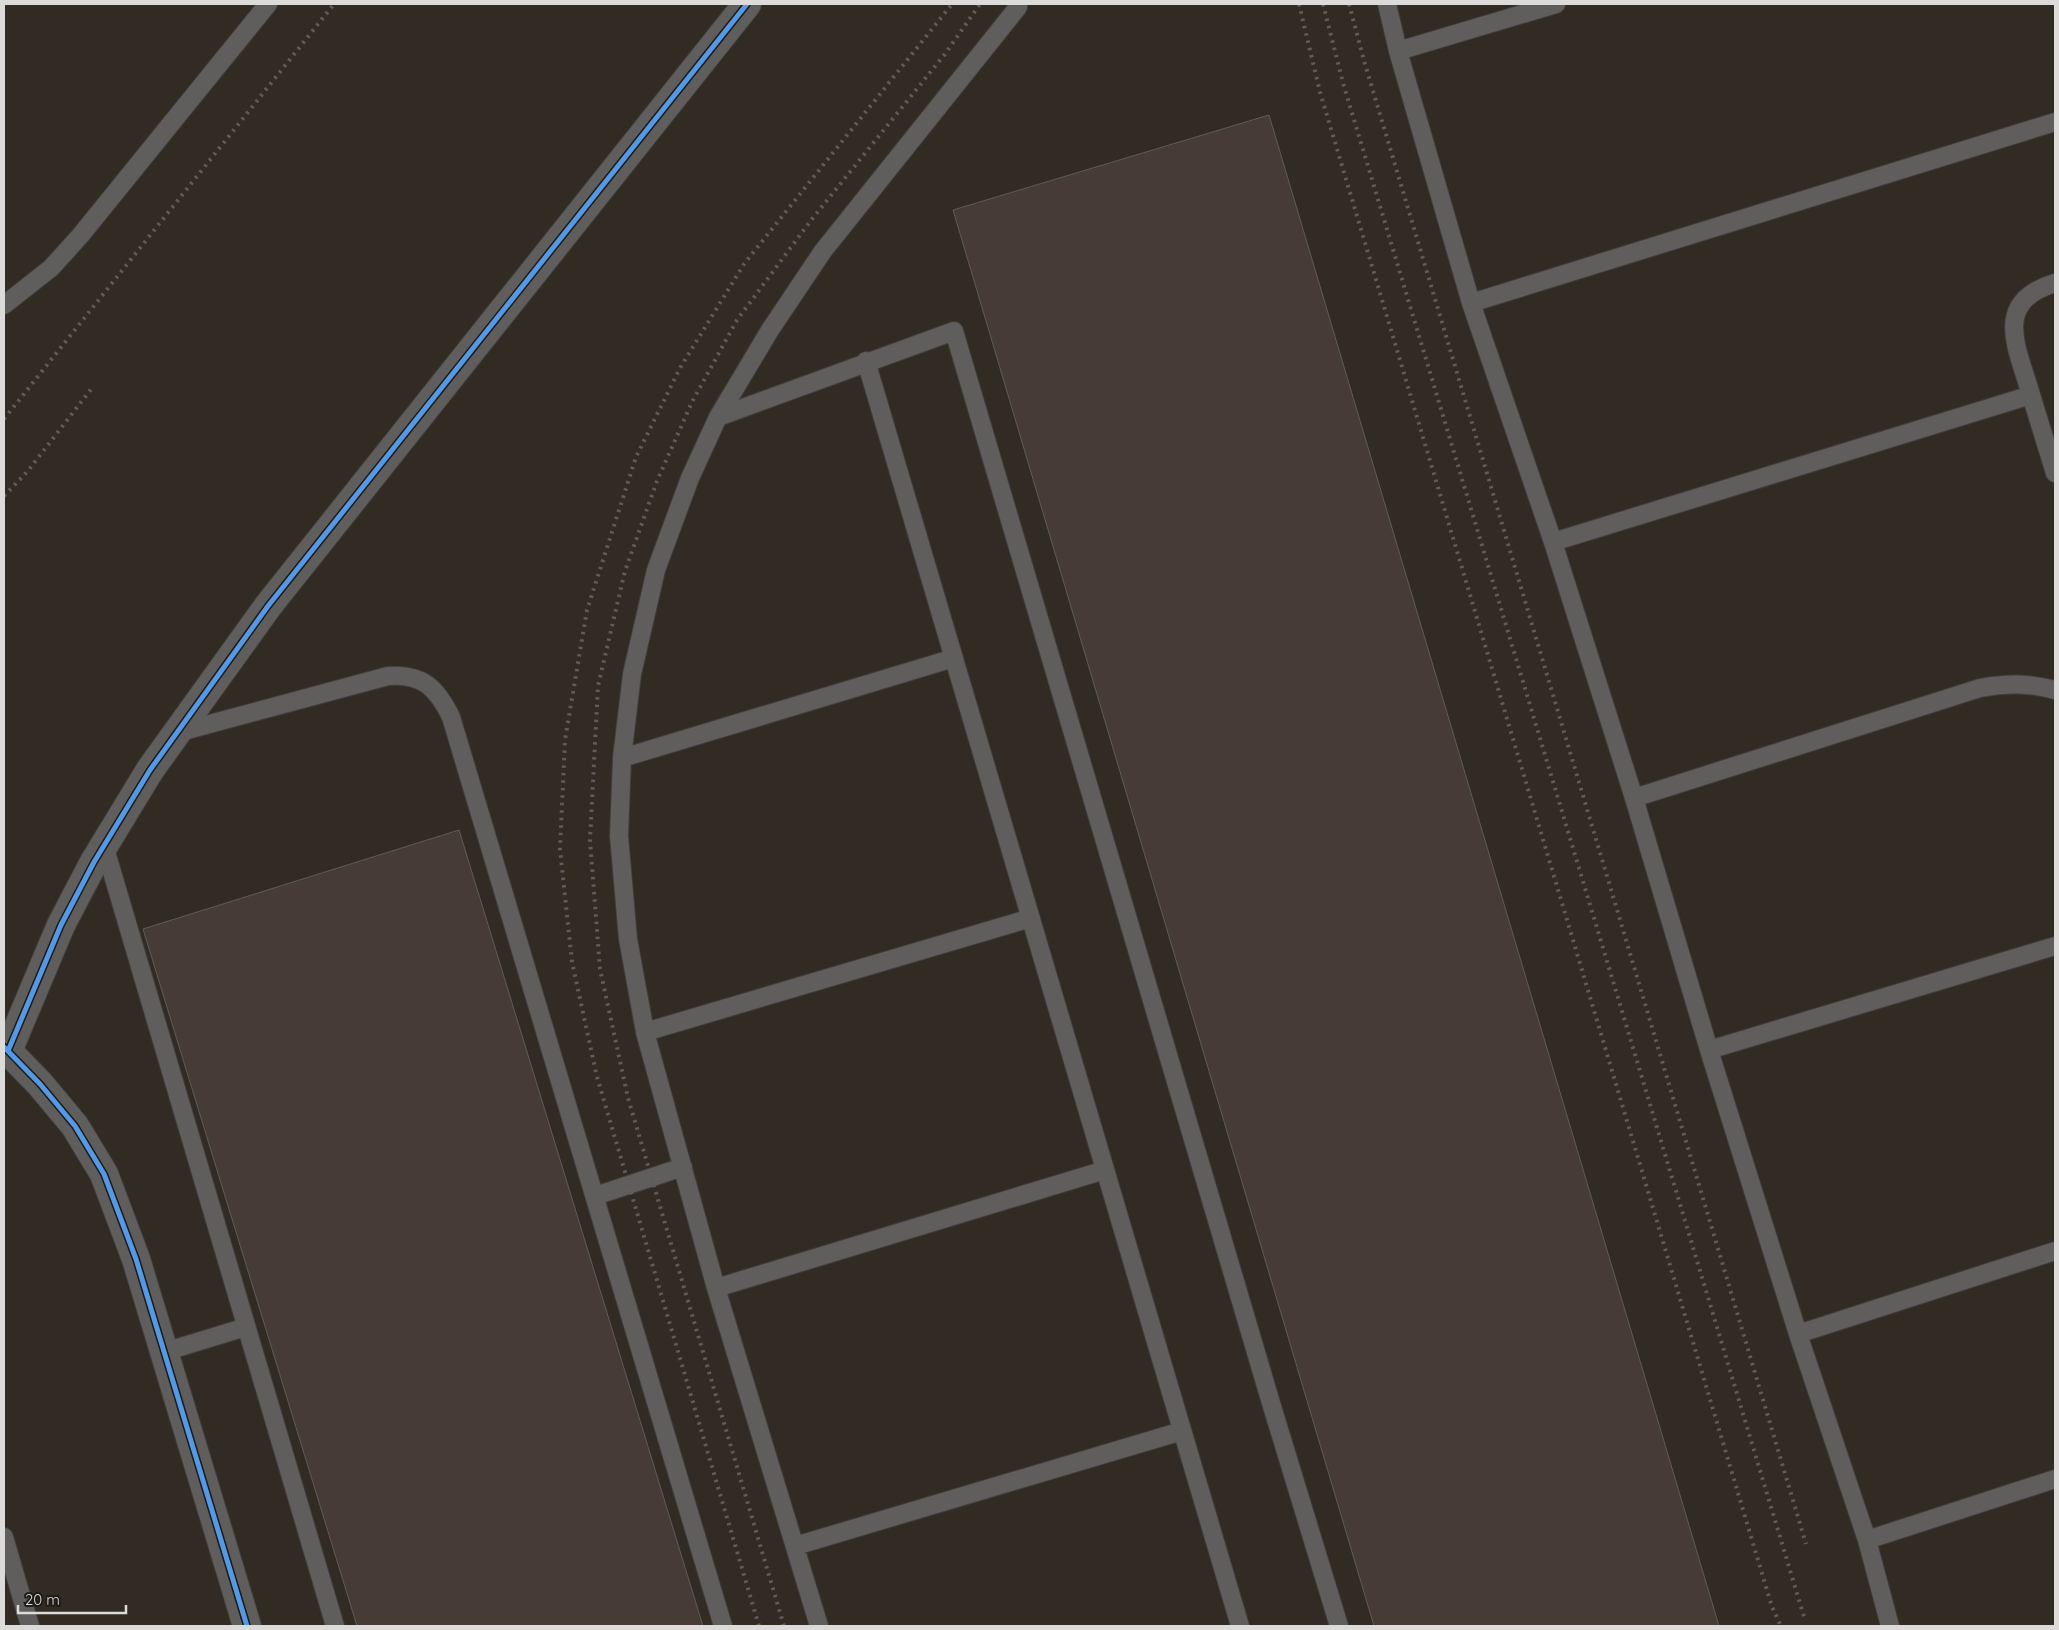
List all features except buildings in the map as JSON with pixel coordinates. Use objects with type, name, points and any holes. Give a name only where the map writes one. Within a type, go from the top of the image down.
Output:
[{"type":"street","points":[[247,1626],[136,1259],[104,1174],[75,1126],[40,1084],[5,1053],[61,925],[104,845],[150,770],[176,733],[268,606],[747,4]]},
{"type":"lane","points":[[4,305],[51,268],[80,236],[268,4]]},
{"type":"lane","points":[[1388,4],[1398,51],[1471,304],[1553,542],[1634,798],[1709,1050],[1798,1334],[1867,1540],[1890,1626]]},
{"type":"lane","points":[[1398,51],[1556,4]]},
{"type":"lane","points":[[819,1626],[716,1288],[645,1032],[628,939],[618,836],[622,758],[632,674],[656,570],[690,478],[718,417],[770,330],[823,251],[1018,6]]},
{"type":"lane","points":[[1471,304],[2055,122]]},
{"type":"lane","points":[[2055,283],[2030,294],[2018,308],[2013,322],[2015,339],[2055,473]]},
{"type":"lane","points":[[718,417],[866,361],[954,331],[1268,1393],[1339,1626]]},
{"type":"lane","points":[[866,361],[1240,1626]]},
{"type":"lane","points":[[1553,542],[2031,395]]},
{"type":"lane","points":[[622,758],[954,658]]},
{"type":"lane","points":[[176,733],[388,676],[405,674],[426,683],[442,698],[451,717],[723,1626]]},
{"type":"lane","points":[[1634,798],[1980,688],[2004,683],[2033,684],[2055,690]]},
{"type":"lane","points":[[104,845],[334,1626]]},
{"type":"lane","points":[[645,1032],[1031,918]]},
{"type":"lane","points":[[1709,1050],[2055,946]]},
{"type":"lane","points":[[595,1196],[683,1167]]},
{"type":"lane","points":[[716,1288],[1105,1170]]},
{"type":"lane","points":[[1798,1334],[2055,1251]]},
{"type":"lane","points":[[164,1352],[246,1327]]},
{"type":"lane","points":[[795,1546],[1182,1431]]},
{"type":"lane","points":[[1867,1540],[2055,1479]]},
{"type":"lane","points":[[4,1537],[30,1626]]},
{"type":"shaded area","points":[[4,4],[2055,4],[2055,1626],[4,1626]]},
{"type":"railway","points":[[4,419],[334,4]]},
{"type":"railway","points":[[759,1626],[597,1077],[572,962],[560,849],[565,740],[587,610],[636,457],[680,368],[744,264],[952,4]]},
{"type":"railway","points":[[784,1626],[628,1098],[600,969],[590,840],[598,686],[625,571],[657,481],[692,402],[737,320],[812,219],[945,54],[980,4]]},
{"type":"railway","points":[[1299,4],[1320,92],[1772,1607],[1781,1626]]},
{"type":"railway","points":[[1323,4],[1343,83],[1805,1620]]},
{"type":"railway","points":[[1349,4],[1365,64],[1806,1544]]},
{"type":"railway","points":[[4,496],[27,472],[92,388]]},
{"type":"cycle path","points":[[8,1051],[61,925],[94,862],[150,770],[268,606],[747,4]]},
{"type":"cycle path","points":[[4,1047],[40,1084],[75,1126],[104,1174],[136,1259],[247,1626]]}]
